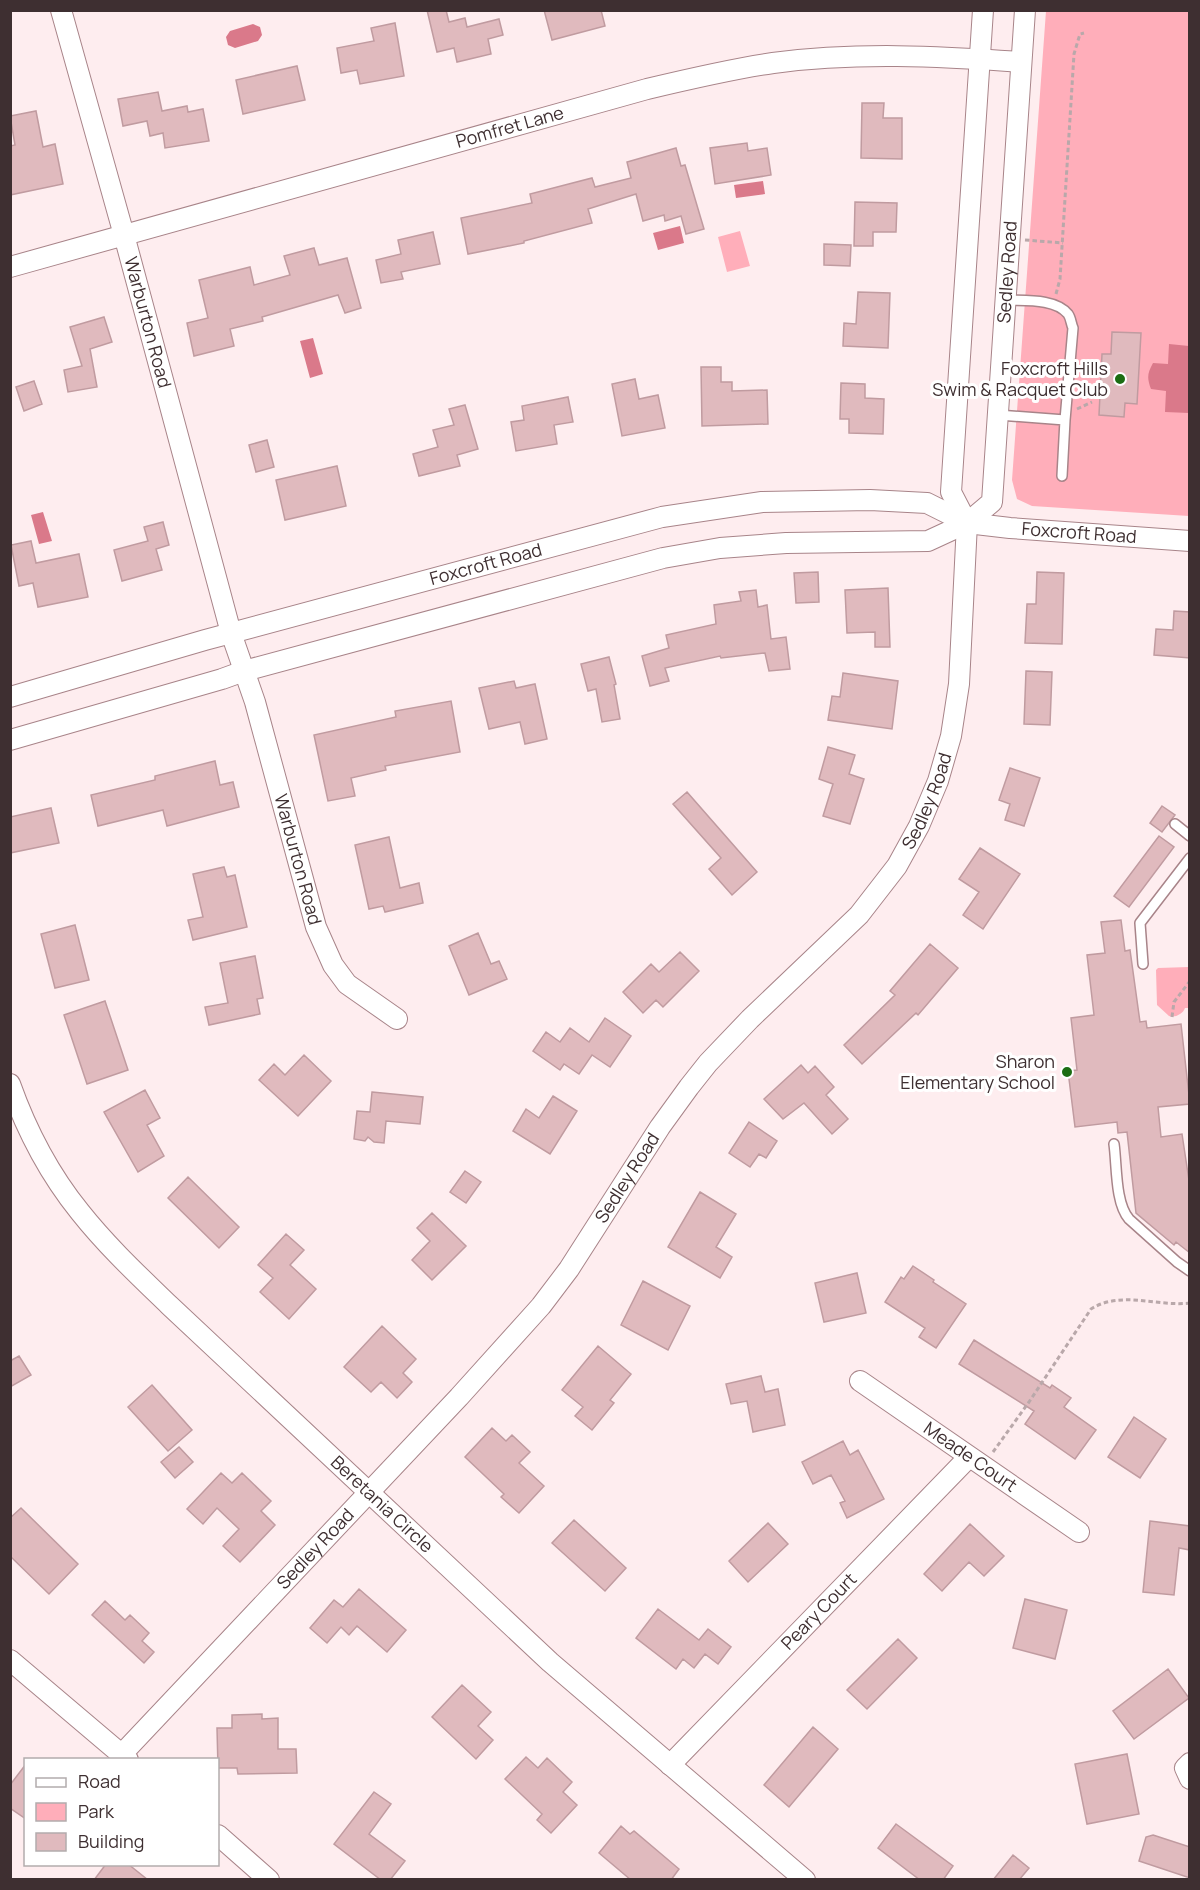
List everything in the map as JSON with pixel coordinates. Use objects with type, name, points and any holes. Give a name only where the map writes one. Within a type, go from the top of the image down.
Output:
[{"type":"street","name":"Warburton Road","points":[[61,10],[231,633],[255,702],[321,940],[333,964],[348,984],[396,1019]]},
{"type":"street","points":[[10,740],[244,671],[663,558],[720,548],[786,543],[928,541],[967,523],[951,492],[983,10]]},
{"type":"street","name":"Sedley Road","points":[[125,1757],[541,1306],[569,1269],[660,1127],[689,1087],[708,1063],[750,1019],[859,915],[897,866],[920,826],[933,795],[951,736],[959,684],[967,523],[992,502],[1025,10]]},
{"type":"street","name":"Pomfret Lane","points":[[10,267],[718,72],[775,63],[853,56],[1021,62]]},
{"type":"street","name":"Foxcroft Road","points":[[10,697],[231,633],[662,517],[762,502],[870,500],[927,502],[967,523],[1190,541]]},
{"type":"street","name":"Beretania Circle","points":[[10,1084],[41,1152],[67,1195],[101,1236],[169,1305],[550,1662],[805,1880]]},
{"type":"street","name":"Meade Court","points":[[860,1381],[1079,1532]]},
{"type":"street","name":"Peary Court","points":[[670,1765],[976,1461]]},
{"type":"street","points":[[10,1660],[125,1757]]},
{"type":"street","points":[[1190,1762],[1185,1768],[1190,1779]]},
{"type":"street","points":[[219,1836],[269,1880]]},
{"type":"lane","points":[[1005,300],[1045,303],[1060,307],[1070,316],[1073,328],[1062,476]]},
{"type":"lane","points":[[998,415],[1065,420]]},
{"type":"lane","points":[[1175,824],[1190,836]]},
{"type":"lane","points":[[1143,964],[1140,923],[1190,858]]},
{"type":"lane","points":[[1114,1144],[1123,1212],[1190,1271]]},
{"type":"path","points":[[1055,296],[1060,279],[1063,243],[1074,54],[1080,34],[1084,33]]},
{"type":"path","points":[[1022,240],[1063,243]]},
{"type":"path","points":[[1172,1017],[1174,1002],[1190,981]]},
{"type":"path","points":[[976,1461],[1029,1402],[1091,1309],[1104,1303],[1117,1301],[1190,1303]]},
{"type":"green space","points":[[1046,11],[1189,11],[1189,516],[1032,506],[1017,499],[1012,480]]},
{"type":"green space","points":[[740,231],[750,266],[727,272],[718,237]]},
{"type":"green space","points":[[1189,967],[1189,1008],[1185,1008],[1178,1015],[1169,1016],[1157,1005],[1156,970],[1158,968]]},
{"type":"shaded area","points":[[253,24],[260,27],[262,35],[258,41],[235,48],[228,45],[226,37],[230,31]]},
{"type":"shaded area","points":[[763,181],[765,194],[736,198],[734,185]]},
{"type":"shaded area","points":[[680,226],[684,243],[658,250],[653,233]]},
{"type":"shaded area","points":[[313,338],[323,374],[310,378],[300,341]]},
{"type":"shaded area","points":[[1169,344],[1189,346],[1189,413],[1165,412],[1166,391],[1151,389],[1148,376],[1150,370],[1153,363],[1168,364]]},
{"type":"shaded area","points":[[43,512],[52,541],[39,544],[31,515]]},
{"type":"building","points":[[427,10],[446,10],[449,22],[465,18],[467,27],[499,19],[503,35],[488,39],[491,54],[457,62],[454,48],[437,52]]},
{"type":"building","points":[[544,10],[601,10],[605,26],[552,40]]},
{"type":"building","points":[[395,23],[404,76],[360,84],[357,70],[341,73],[337,48],[374,41],[371,28]]},
{"type":"building","points":[[297,66],[305,100],[243,114],[236,80]]},
{"type":"building","points":[[158,92],[162,111],[187,106],[188,112],[203,109],[209,141],[165,148],[163,133],[150,136],[147,121],[123,126],[118,99]]},
{"type":"building","points":[[862,103],[884,103],[883,118],[902,118],[902,159],[861,158]]},
{"type":"building","points":[[36,111],[43,147],[55,144],[63,184],[10,195],[10,146],[15,145],[10,116]]},
{"type":"building","points":[[747,143],[748,151],[767,148],[771,175],[715,184],[710,148]]},
{"type":"building","points":[[676,148],[681,166],[685,165],[704,229],[686,234],[681,216],[665,221],[664,215],[643,221],[636,194],[588,209],[592,223],[524,241],[524,243],[468,254],[461,218],[532,203],[530,194],[592,178],[595,187],[631,178],[627,162]]},
{"type":"building","points":[[855,202],[897,203],[896,232],[873,232],[873,246],[854,246]]},
{"type":"building","points":[[433,232],[440,264],[401,272],[403,279],[381,283],[376,260],[401,254],[398,240]]},
{"type":"building","points":[[824,244],[851,245],[850,266],[824,265]]},
{"type":"building","points":[[314,248],[319,265],[347,258],[361,308],[345,313],[338,295],[262,317],[263,321],[230,329],[234,346],[194,356],[187,323],[208,318],[199,280],[250,267],[254,285],[290,275],[284,256]]},
{"type":"building","points":[[858,292],[890,293],[888,348],[843,346],[844,323],[856,324]]},
{"type":"building","points":[[104,317],[112,342],[90,349],[97,387],[68,392],[64,370],[82,366],[70,327]]},
{"type":"building","name":"Foxcroft Hills Swim & Racquet Club","points":[[1112,332],[1141,333],[1137,404],[1125,403],[1124,417],[1099,415],[1102,354],[1111,354]]},
{"type":"building","points":[[701,367],[721,367],[721,382],[732,382],[732,391],[767,390],[768,424],[702,426]]},
{"type":"building","points":[[635,379],[639,399],[658,395],[665,428],[622,436],[612,384]]},
{"type":"building","points":[[34,381],[42,404],[24,411],[16,387]]},
{"type":"building","points":[[841,383],[865,384],[865,398],[884,399],[883,434],[849,433],[849,419],[840,419]]},
{"type":"building","points":[[568,397],[573,422],[554,425],[557,444],[516,451],[511,422],[524,420],[522,406]]},
{"type":"building","points":[[465,405],[478,449],[457,455],[460,466],[419,476],[413,454],[438,447],[433,430],[454,425],[449,409]]},
{"type":"building","points":[[267,440],[274,467],[256,472],[249,445]]},
{"type":"building","points":[[337,466],[346,506],[285,520],[276,480]]},
{"type":"building","points":[[163,522],[169,545],[156,549],[162,570],[122,581],[114,550],[148,541],[144,527]]},
{"type":"building","points":[[31,541],[36,563],[79,554],[88,597],[38,607],[33,583],[19,586],[11,545]]},
{"type":"building","points":[[818,572],[819,602],[796,603],[794,573]]},
{"type":"building","points":[[1037,572],[1064,573],[1062,644],[1025,643],[1027,604],[1036,604]]},
{"type":"building","points":[[888,588],[890,647],[875,647],[875,632],[847,633],[845,590]]},
{"type":"building","points":[[756,590],[758,607],[767,605],[771,639],[786,637],[790,669],[769,671],[765,653],[721,658],[720,656],[665,668],[669,681],[650,686],[642,656],[669,648],[666,635],[716,624],[714,605],[741,601],[739,592]]},
{"type":"building","points":[[1174,611],[1190,612],[1190,658],[1154,655],[1156,629],[1173,630]]},
{"type":"building","points":[[609,657],[616,684],[614,685],[620,719],[602,722],[596,689],[588,691],[581,664]]},
{"type":"building","points":[[1026,671],[1052,672],[1050,725],[1024,724]]},
{"type":"building","points":[[843,673],[898,681],[892,729],[828,720],[832,696],[840,697]]},
{"type":"building","points":[[514,681],[516,688],[535,684],[547,739],[525,744],[520,722],[489,729],[479,688]]},
{"type":"building","points":[[451,701],[460,752],[385,766],[386,770],[351,778],[355,796],[328,801],[314,735],[396,717],[395,711]]},
{"type":"building","points":[[828,747],[855,755],[849,774],[864,779],[850,824],[823,816],[833,784],[819,779]]},
{"type":"building","points":[[215,761],[220,785],[233,782],[239,807],[167,826],[163,810],[98,826],[91,795],[155,780],[155,776]]},
{"type":"building","points":[[1010,768],[1040,778],[1024,826],[1005,820],[1010,804],[999,800]]},
{"type":"building","points":[[687,792],[757,872],[732,895],[709,869],[721,858],[673,804]]},
{"type":"building","points":[[1162,806],[1175,815],[1162,832],[1150,823]]},
{"type":"building","points":[[51,808],[59,843],[10,853],[10,817]]},
{"type":"building","points":[[1159,836],[1174,847],[1129,907],[1114,896]]},
{"type":"building","points":[[389,837],[400,888],[419,883],[423,903],[385,912],[383,906],[369,909],[355,845]]},
{"type":"building","points":[[980,848],[1020,874],[983,929],[963,915],[979,892],[959,879]]},
{"type":"building","points":[[224,867],[227,877],[235,875],[247,927],[193,940],[188,920],[203,917],[193,874]]},
{"type":"building","points":[[1121,920],[1125,951],[1130,950],[1140,1022],[1146,1021],[1147,1028],[1181,1024],[1190,1104],[1158,1107],[1161,1137],[1182,1134],[1190,1187],[1190,1253],[1176,1242],[1174,1245],[1136,1213],[1127,1132],[1118,1133],[1117,1122],[1075,1127],[1068,1071],[1077,1070],[1071,1018],[1094,1015],[1087,955],[1105,953],[1101,922]]},
{"type":"building","points":[[75,925],[89,980],[55,988],[41,934]]},
{"type":"building","points":[[478,933],[491,964],[499,961],[507,979],[469,995],[449,946]]},
{"type":"building","points":[[930,944],[958,968],[918,1015],[916,1013],[862,1064],[844,1045],[895,995],[890,991]]},
{"type":"building","points":[[680,952],[699,971],[663,1007],[656,1000],[643,1013],[623,992],[651,964],[659,972]]},
{"type":"building","points":[[255,956],[263,998],[257,999],[260,1014],[209,1025],[205,1007],[228,1003],[220,963]]},
{"type":"building","points":[[105,1001],[128,1070],[87,1084],[64,1015]]},
{"type":"building","points":[[605,1018],[631,1036],[610,1067],[592,1055],[579,1074],[564,1064],[560,1070],[533,1051],[546,1032],[560,1042],[570,1028],[589,1042]]},
{"type":"building","points":[[304,1055],[331,1081],[298,1116],[259,1080],[274,1064],[285,1075]]},
{"type":"building","points":[[801,1065],[808,1073],[815,1066],[834,1087],[826,1095],[848,1119],[832,1134],[804,1103],[783,1119],[764,1099]]},
{"type":"building","points":[[145,1090],[160,1118],[147,1125],[164,1156],[138,1172],[104,1112]]},
{"type":"building","points":[[372,1092],[423,1097],[420,1124],[386,1121],[384,1143],[374,1142],[368,1137],[365,1141],[354,1139],[357,1111],[370,1112]]},
{"type":"building","points":[[553,1096],[577,1111],[550,1154],[513,1131],[526,1109],[539,1118]]},
{"type":"building","points":[[749,1122],[777,1141],[766,1158],[759,1154],[750,1167],[729,1153]]},
{"type":"building","points":[[465,1171],[481,1182],[466,1203],[450,1192]]},
{"type":"building","points":[[188,1177],[239,1227],[219,1248],[168,1198]]},
{"type":"building","points":[[700,1192],[736,1214],[716,1247],[732,1257],[720,1278],[668,1247]]},
{"type":"building","points":[[432,1213],[466,1246],[432,1280],[412,1260],[430,1241],[417,1228]]},
{"type":"building","points":[[286,1234],[304,1250],[290,1265],[316,1289],[289,1319],[260,1292],[273,1278],[258,1265]]},
{"type":"building","points":[[913,1266],[966,1304],[936,1348],[919,1337],[925,1328],[885,1302],[901,1277],[904,1279]]},
{"type":"building","points":[[857,1273],[866,1313],[824,1322],[815,1283]]},
{"type":"building","points":[[643,1281],[690,1306],[668,1350],[621,1325]]},
{"type":"building","points":[[382,1326],[416,1359],[403,1373],[412,1382],[397,1398],[381,1382],[371,1392],[344,1367]]},
{"type":"building","points":[[974,1340],[1050,1388],[1052,1385],[1071,1398],[1064,1407],[1096,1430],[1075,1459],[1025,1424],[1034,1411],[959,1364]]},
{"type":"building","points":[[598,1346],[631,1374],[610,1400],[614,1403],[592,1430],[575,1416],[583,1407],[562,1390]]},
{"type":"building","points":[[19,1356],[31,1375],[10,1387],[10,1361]]},
{"type":"building","points":[[761,1376],[765,1392],[778,1389],[785,1425],[753,1432],[747,1401],[731,1404],[726,1384]]},
{"type":"building","points":[[152,1385],[192,1430],[168,1451],[128,1407]]},
{"type":"building","points":[[1134,1417],[1166,1439],[1140,1478],[1108,1457]]},
{"type":"building","points":[[492,1428],[506,1441],[512,1435],[530,1452],[519,1463],[544,1486],[519,1513],[501,1497],[504,1494],[465,1457]]},
{"type":"building","points":[[843,1441],[850,1455],[858,1450],[884,1499],[847,1518],[840,1503],[845,1501],[831,1475],[813,1484],[802,1462]]},
{"type":"building","points":[[179,1447],[193,1462],[175,1478],[161,1462]]},
{"type":"building","points":[[221,1473],[232,1483],[242,1473],[271,1501],[261,1511],[275,1525],[240,1562],[223,1546],[239,1529],[217,1508],[203,1524],[187,1509]]},
{"type":"building","points":[[21,1508],[78,1564],[49,1594],[10,1556],[10,1518]]},
{"type":"building","points":[[574,1520],[626,1568],[605,1591],[552,1543]]},
{"type":"building","points":[[1150,1521],[1190,1526],[1190,1550],[1179,1548],[1174,1595],[1143,1592]]},
{"type":"building","points":[[768,1523],[788,1544],[748,1582],[729,1561]]},
{"type":"building","points":[[970,1524],[1004,1556],[984,1576],[969,1562],[942,1591],[924,1574]]},
{"type":"building","points":[[359,1589],[406,1630],[387,1652],[357,1626],[349,1635],[341,1627],[327,1643],[310,1628],[334,1600],[343,1607]]},
{"type":"building","points":[[1025,1599],[1067,1610],[1055,1659],[1013,1648]]},
{"type":"building","points":[[105,1601],[125,1620],[130,1615],[149,1633],[142,1641],[154,1652],[144,1663],[92,1615]]},
{"type":"building","points":[[658,1609],[699,1640],[708,1629],[731,1647],[718,1664],[705,1654],[694,1668],[683,1659],[676,1669],[636,1638]]},
{"type":"building","points":[[898,1639],[917,1658],[867,1709],[847,1690]]},
{"type":"building","points":[[1168,1669],[1189,1698],[1134,1739],[1113,1711]]},
{"type":"building","points":[[462,1685],[491,1712],[478,1726],[493,1740],[476,1759],[432,1717]]},
{"type":"building","points":[[262,1714],[262,1719],[278,1718],[278,1749],[296,1749],[297,1773],[238,1774],[237,1768],[219,1768],[217,1728],[232,1728],[232,1715]]},
{"type":"building","points":[[813,1727],[838,1749],[789,1807],[764,1785]]},
{"type":"building","points":[[1127,1754],[1139,1814],[1087,1824],[1075,1764]]},
{"type":"building","points":[[526,1757],[538,1768],[547,1758],[572,1782],[563,1792],[577,1805],[551,1833],[537,1820],[542,1814],[505,1779]]},
{"type":"building","points":[[24,1767],[24,1818],[10,1808],[10,1785]]},
{"type":"building","points":[[374,1792],[391,1804],[369,1834],[405,1861],[390,1880],[381,1880],[334,1844]]},
{"type":"building","points":[[896,1824],[953,1866],[943,1880],[920,1880],[878,1848]]},
{"type":"building","points":[[621,1826],[630,1834],[634,1831],[679,1869],[671,1880],[631,1880],[599,1853]]},
{"type":"building","points":[[1153,1835],[1190,1847],[1190,1878],[1139,1861],[1146,1837]]},
{"type":"building","points":[[1013,1855],[1029,1868],[1019,1880],[993,1880]]},
{"type":"building","points":[[104,1866],[130,1866],[148,1880],[94,1880]]},
{"type":"place","name":"Foxcroft Hills Swim & Racquet Club","points":[[1120,379]]},
{"type":"place","name":"Sharon Elementary School","points":[[1067,1072]]}]
